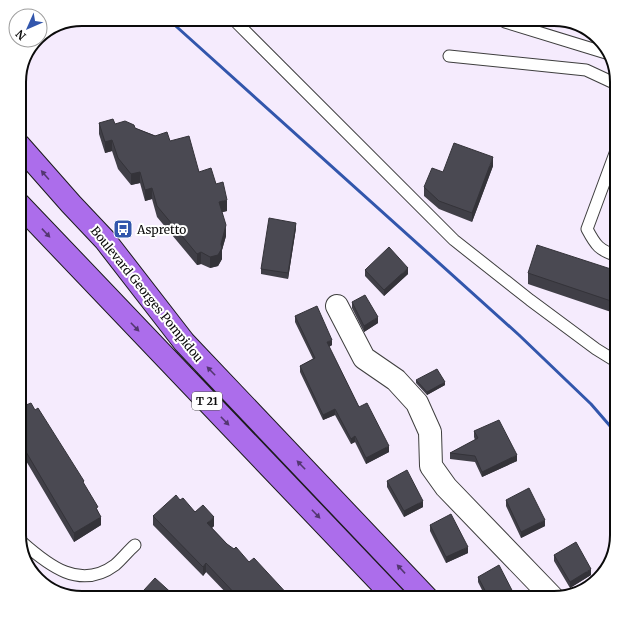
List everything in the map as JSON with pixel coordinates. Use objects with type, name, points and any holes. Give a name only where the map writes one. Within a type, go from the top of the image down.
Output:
[{"type":"main road","name":"Boulevard Georges Pompidou","points":[[26,153],[105,240],[184,342],[420,591]]},
{"type":"main road","name":"Boulevard Georges Pompidou","points":[[26,211],[388,591]]},
{"type":"street","points":[[337,306],[364,358],[396,380],[417,403],[430,432],[431,466],[446,487],[546,591]]},
{"type":"lane","points":[[239,26],[454,240],[530,300],[610,358]]},
{"type":"lane","points":[[518,26],[600,51]]},
{"type":"lane","points":[[449,56],[586,70],[610,81]]},
{"type":"lane","points":[[610,167],[587,229],[594,242],[602,251],[610,254]]},
{"type":"lane","points":[[27,547],[44,561],[73,576],[98,573],[115,565],[135,545]]},
{"type":"building","points":[[113,119],[115,124],[125,121],[134,125],[135,128],[155,136],[167,132],[170,141],[189,136],[199,172],[211,168],[216,184],[223,182],[227,200],[219,202],[226,225],[221,244],[222,248],[218,255],[210,257],[201,252],[197,254],[157,206],[152,188],[145,190],[140,172],[131,174],[118,158],[112,140],[105,142],[99,123]]},
{"type":"building","points":[[454,143],[493,157],[472,213],[439,201],[424,187],[432,168],[443,172]]},
{"type":"building","points":[[269,218],[296,223],[288,273],[261,269]]},
{"type":"building","points":[[537,245],[610,269],[610,301],[528,273]]},
{"type":"building","points":[[389,247],[408,268],[384,290],[365,270]]},
{"type":"building","points":[[365,295],[378,317],[364,326],[352,302]]},
{"type":"building","points":[[317,306],[332,340],[327,342],[359,407],[367,403],[389,446],[366,458],[355,436],[351,439],[335,409],[323,415],[300,366],[315,358],[295,316]]},
{"type":"building","points":[[437,369],[445,382],[427,392],[416,380]]},
{"type":"building","points":[[31,403],[35,410],[38,408],[84,481],[83,482],[98,507],[96,508],[101,517],[74,533],[26,452],[26,405]]},
{"type":"building","points":[[499,420],[517,455],[482,472],[475,456],[450,453],[478,438],[474,431]]},
{"type":"building","points":[[407,470],[423,501],[404,511],[387,481]]},
{"type":"building","points":[[529,488],[545,520],[521,532],[506,500]]},
{"type":"building","points":[[176,495],[180,500],[183,498],[195,512],[203,505],[214,517],[207,523],[227,544],[234,549],[236,547],[249,562],[254,558],[285,591],[232,591],[206,563],[203,567],[153,516]]},
{"type":"building","points":[[451,514],[468,547],[446,557],[430,525]]},
{"type":"building","points":[[576,542],[591,569],[570,582],[554,555]]},
{"type":"building","points":[[499,565],[512,591],[485,591],[478,577]]},
{"type":"building","points":[[155,578],[169,591],[145,591],[144,590]]},
{"type":"railway","points":[[176,26],[519,335],[591,404],[610,426]]},
{"type":"place","name":"Aspretto","points":[[123,229]]}]
